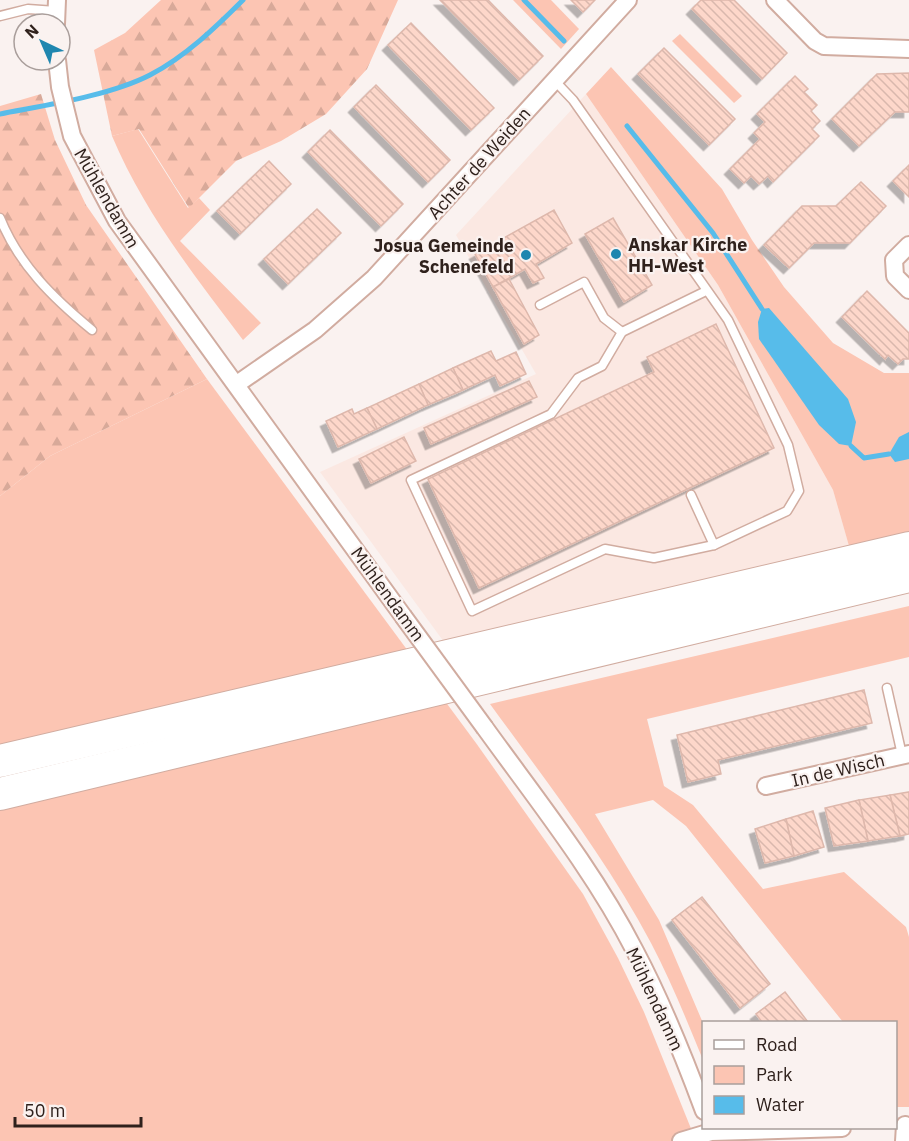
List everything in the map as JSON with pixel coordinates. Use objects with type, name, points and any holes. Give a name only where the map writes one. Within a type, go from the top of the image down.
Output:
[{"type":"highway","points":[[0,761],[909,548]]},
{"type":"highway","points":[[0,794],[909,576]]},
{"type":"street","name":"Achter de Weiden","points":[[237,384],[349,303],[383,269],[628,0]]},
{"type":"street","points":[[775,0],[824,46],[909,49]]},
{"type":"street","name":"Mühlendamm","points":[[58,72],[72,136],[117,221],[572,849],[635,950],[662,1006],[702,1106]]},
{"type":"street","points":[[909,245],[894,260],[895,276],[909,290]]},
{"type":"street","name":"In de Wisch","points":[[766,786],[905,754]]},
{"type":"street","points":[[681,1141],[712,1134],[820,1129]]},
{"type":"lane","points":[[16,12],[28,9],[56,12]]},
{"type":"lane","points":[[554,80],[579,108],[728,320],[788,445],[799,491],[787,511],[714,545],[654,558],[604,549],[472,610],[411,480],[551,414],[578,378],[603,366],[622,332],[706,291]]},
{"type":"lane","points":[[0,218],[10,242],[53,298],[92,330]]},
{"type":"lane","points":[[540,305],[584,282],[604,318],[622,332]]},
{"type":"lane","points":[[691,495],[714,545]]},
{"type":"lane","points":[[887,688],[905,754]]},
{"type":"shaded area","points":[[586,94],[718,285],[833,490],[849,546],[444,642],[320,472],[536,374],[456,235]]},
{"type":"green space","points":[[161,0],[398,0],[367,69],[326,114],[281,141],[236,161],[189,208],[139,129],[112,136],[94,50],[125,33]]},
{"type":"green space","points":[[513,0],[551,0],[579,29],[561,49]]},
{"type":"green space","points":[[680,34],[742,96],[734,103],[672,41]]},
{"type":"green space","points":[[611,67],[722,189],[752,240],[784,287],[833,343],[884,373],[909,373],[909,532],[849,546],[833,490],[718,285],[586,94]]},
{"type":"green space","points":[[41,94],[55,140],[86,205],[207,379],[50,456],[0,496],[0,106]]},
{"type":"green space","points":[[138,129],[188,208],[199,198],[210,210],[180,241],[261,323],[243,340],[171,242],[125,164],[112,136]]},
{"type":"green space","points":[[207,379],[476,743],[583,894],[644,1012],[696,1141],[0,1141],[0,496],[50,456]]},
{"type":"green space","points":[[909,606],[909,657],[647,719],[664,786],[693,805],[763,889],[844,872],[906,927],[909,937],[909,1107],[897,1107],[897,1021],[842,1021],[686,826],[653,800],[595,814],[659,920],[702,1021],[702,1058],[665,972],[633,911],[575,820],[490,704]]},
{"type":"water","points":[[769,308],[848,399],[856,422],[851,446],[839,444],[819,425],[759,339],[758,322],[762,309]]},
{"type":"water","points":[[909,432],[909,459],[895,462],[889,454],[899,437]]},
{"type":"building","points":[[440,0],[488,0],[543,56],[519,80]]},
{"type":"building","points":[[571,0],[595,0],[583,12]]},
{"type":"building","points":[[701,0],[734,0],[787,53],[762,79],[692,9]]},
{"type":"building","points":[[411,23],[494,108],[471,130],[388,45]]},
{"type":"building","points":[[664,48],[735,119],[709,145],[638,74]]},
{"type":"building","points":[[909,73],[909,112],[895,112],[859,146],[832,119],[877,74]]},
{"type":"building","points":[[795,76],[808,89],[804,92],[817,105],[811,111],[820,121],[812,129],[819,136],[773,182],[768,176],[759,184],[751,176],[744,183],[730,169],[760,139],[754,133],[765,122],[757,114]]},
{"type":"building","points":[[376,85],[450,160],[428,182],[354,107]]},
{"type":"building","points":[[330,130],[403,204],[381,226],[308,152]]},
{"type":"building","points":[[269,161],[291,184],[240,234],[217,211]]},
{"type":"building","points":[[909,165],[909,197],[893,181]]},
{"type":"building","points":[[861,182],[886,206],[850,243],[814,243],[789,268],[764,245],[802,206],[836,206]]},
{"type":"building","points":[[317,209],[341,233],[288,284],[264,259]]},
{"type":"building","points":[[554,210],[572,243],[536,264],[544,278],[533,283],[525,269],[493,287],[475,254]]},
{"type":"building","points":[[613,218],[652,285],[624,302],[585,234]]},
{"type":"building","points":[[509,279],[539,335],[524,344],[493,287]]},
{"type":"building","points":[[867,291],[909,333],[909,359],[903,359],[898,364],[888,355],[885,359],[842,317]]},
{"type":"building","points":[[716,324],[774,448],[479,588],[428,479],[654,372],[647,357]]},
{"type":"building","points":[[491,351],[496,361],[516,352],[526,374],[500,386],[495,375],[463,390],[453,368]]},
{"type":"building","points":[[453,368],[463,390],[428,405],[419,384]]},
{"type":"building","points":[[529,381],[537,397],[431,444],[424,428]]},
{"type":"building","points":[[419,384],[428,405],[377,429],[367,408]]},
{"type":"building","points":[[367,408],[377,429],[338,447],[326,421],[352,409],[354,414]]},
{"type":"building","points":[[404,437],[416,461],[371,483],[359,459]]},
{"type":"building","points":[[864,690],[872,723],[718,760],[721,774],[688,782],[677,735]]},
{"type":"building","points":[[909,792],[909,834],[900,836],[890,795]]},
{"type":"building","points":[[890,795],[900,836],[868,841],[859,800]]},
{"type":"building","points":[[859,800],[868,841],[834,846],[825,808]]},
{"type":"building","points":[[813,811],[824,847],[794,856],[786,819]]},
{"type":"building","points":[[786,819],[794,856],[765,863],[755,829]]},
{"type":"building","points":[[702,897],[770,984],[740,1008],[672,920]]},
{"type":"building","points":[[785,992],[807,1021],[761,1021],[756,1014]]},
{"type":"waterway","points":[[0,114],[97,94],[150,75],[188,50],[243,0]]},
{"type":"waterway","points":[[524,0],[564,41]]},
{"type":"waterway","points":[[627,126],[713,233],[762,309]]},
{"type":"waterway","points":[[851,446],[864,458],[889,454]]},
{"type":"place","name":"Anskar Kirche HH-West","points":[[616,254]]},
{"type":"place","name":"Josua Gemeinde Schenefeld","points":[[526,255]]}]
